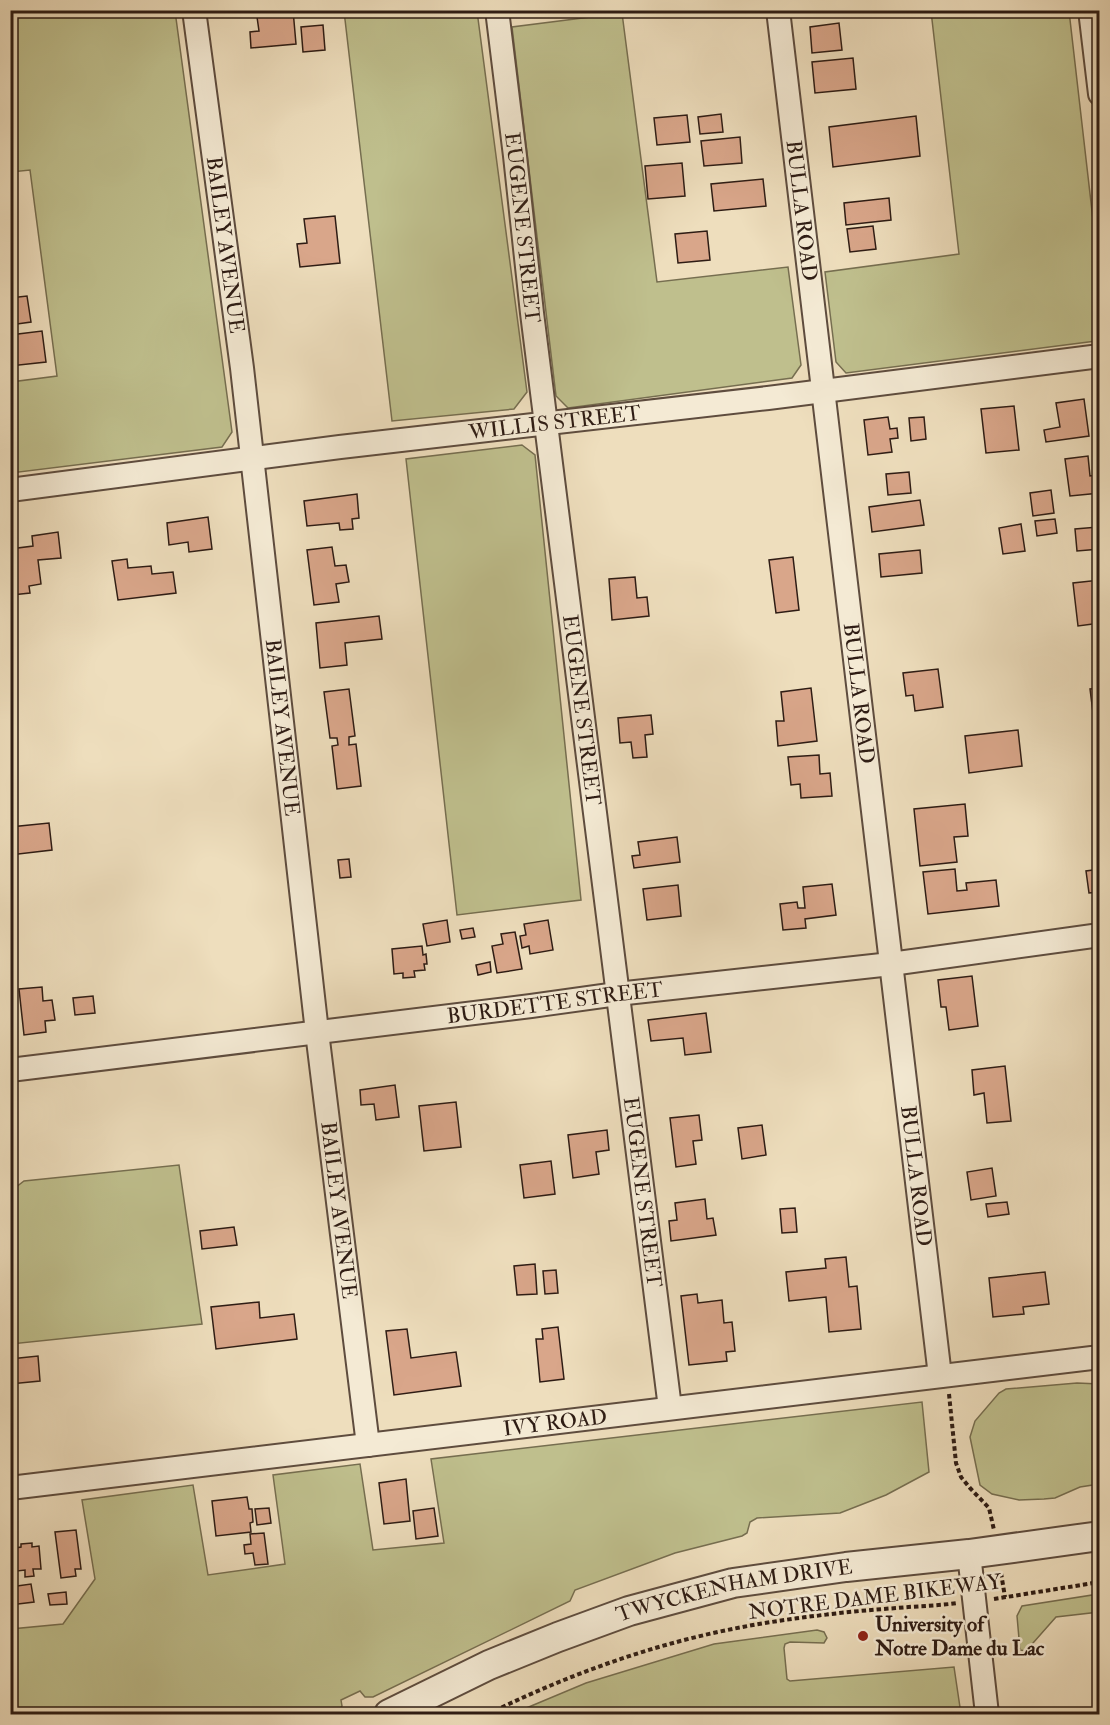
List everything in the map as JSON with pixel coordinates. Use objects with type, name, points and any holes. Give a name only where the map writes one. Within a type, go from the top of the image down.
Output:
[{"type":"street","name":"BAILEY AVENUE","points":[[195,10],[253,459],[317,1032],[368,1445]]},
{"type":"street","name":"EUGENE STREET","points":[[497,10],[670,1408]]},
{"type":"street","name":"BULLA ROAD","points":[[778,10],[891,964],[944,1376]]},
{"type":"street","points":[[1090,10],[1100,94]]},
{"type":"street","name":"WILLIS STREET","points":[[10,490],[1100,356]]},
{"type":"street","name":"BURDETTE STREET","points":[[10,1070],[617,994],[891,964],[1100,935]]},
{"type":"street","name":"IVY ROAD","points":[[10,1488],[1100,1357]]},
{"type":"street","name":"TWYCKENHAM DRIVE","points":[[389,1714],[489,1665],[558,1637],[629,1611],[733,1583],[1100,1536]]},
{"type":"street","points":[[969,1554],[987,1714]]},
{"type":"path","points":[[944,1376],[956,1463],[961,1477],[989,1508],[1005,1597]]},
{"type":"path","name":"NOTRE DAME BIKEWAY","points":[[488,1714],[579,1673],[692,1638],[765,1623],[815,1616],[974,1601],[1100,1582]]},
{"type":"green space","points":[[11,10],[175,11],[232,432],[222,447],[11,473],[11,382],[57,376],[30,170],[11,172]]},
{"type":"green space","points":[[344,11],[477,11],[527,392],[514,409],[392,421]]},
{"type":"green space","points":[[931,11],[1069,11],[1099,272],[1099,336],[1096,341],[846,373],[836,362],[825,272],[959,254]]},
{"type":"green space","points":[[622,13],[657,282],[788,267],[801,365],[792,378],[568,408],[556,396],[512,27]]},
{"type":"green space","points":[[522,445],[535,455],[581,900],[457,915],[406,459]]},
{"type":"green space","points":[[179,1165],[202,1324],[11,1344],[11,1191],[24,1181]]},
{"type":"green space","points":[[1077,1383],[1099,1384],[1099,1484],[1080,1487],[1055,1498],[1019,1500],[992,1494],[980,1485],[970,1437],[975,1421],[999,1393],[1006,1389]]},
{"type":"green space","points":[[922,1402],[929,1472],[886,1495],[840,1513],[757,1518],[750,1522],[747,1533],[742,1536],[675,1553],[575,1590],[570,1601],[373,1697],[365,1697],[360,1691],[341,1700],[342,1706],[336,1714],[11,1714],[11,1629],[63,1624],[95,1579],[82,1500],[193,1485],[208,1575],[285,1564],[273,1475],[360,1464],[373,1550],[444,1543],[431,1459]]},
{"type":"green space","points":[[1099,1594],[1099,1612],[1056,1617],[1026,1651],[1020,1650],[1017,1616],[1022,1606]]},
{"type":"green space","points":[[817,1630],[824,1632],[827,1638],[824,1643],[790,1642],[785,1644],[787,1679],[790,1681],[954,1667],[961,1714],[512,1714],[586,1683],[714,1644]]},
{"type":"building","points":[[277,10],[293,10],[296,44],[251,48],[250,32],[259,31],[257,17],[277,15]]},
{"type":"building","points":[[839,23],[842,50],[812,53],[810,27]]},
{"type":"building","points":[[323,25],[325,50],[303,52],[301,27]]},
{"type":"building","points":[[853,58],[856,89],[815,93],[812,62]]},
{"type":"building","points":[[721,114],[723,132],[700,134],[698,117]]},
{"type":"building","points":[[687,115],[690,142],[657,145],[654,118]]},
{"type":"building","points":[[916,116],[920,156],[833,167],[829,127]]},
{"type":"building","points":[[740,137],[742,163],[704,166],[701,141]]},
{"type":"building","points":[[682,163],[685,196],[648,199],[645,166]]},
{"type":"building","points":[[763,179],[766,206],[714,211],[711,184]]},
{"type":"building","points":[[889,198],[891,220],[846,225],[844,203]]},
{"type":"building","points":[[335,216],[340,263],[300,267],[297,244],[307,243],[304,219]]},
{"type":"building","points":[[873,226],[876,249],[850,252],[847,229]]},
{"type":"building","points":[[707,231],[710,260],[678,263],[675,234]]},
{"type":"building","points":[[27,296],[31,322],[10,325],[10,298]]},
{"type":"building","points":[[42,331],[46,362],[10,366],[10,335]]},
{"type":"building","points":[[1084,399],[1089,436],[1046,442],[1044,430],[1060,427],[1056,403]]},
{"type":"building","points":[[1014,406],[1019,450],[986,453],[981,409]]},
{"type":"building","points":[[888,417],[890,429],[897,428],[898,438],[890,439],[892,452],[868,455],[864,420]]},
{"type":"building","points":[[924,417],[926,439],[911,441],[909,418]]},
{"type":"building","points":[[1088,456],[1090,476],[1097,475],[1100,493],[1070,496],[1065,459]]},
{"type":"building","points":[[909,472],[911,493],[888,495],[886,474]]},
{"type":"building","points":[[1051,490],[1054,513],[1033,516],[1030,493]]},
{"type":"building","points":[[357,494],[359,518],[352,519],[353,529],[340,530],[339,523],[307,526],[304,501]]},
{"type":"building","points":[[920,500],[924,525],[872,532],[869,507]]},
{"type":"building","points":[[208,517],[212,549],[189,552],[188,542],[169,545],[167,523]]},
{"type":"building","points":[[1055,519],[1057,533],[1037,536],[1035,521]]},
{"type":"building","points":[[1021,524],[1025,551],[1003,554],[999,528]]},
{"type":"building","points":[[1098,527],[1100,549],[1077,551],[1075,529]]},
{"type":"building","points":[[58,532],[61,558],[38,560],[41,584],[29,586],[30,593],[12,595],[10,549],[33,546],[32,536]]},
{"type":"building","points":[[332,547],[335,566],[346,565],[349,582],[336,584],[339,602],[314,605],[307,550]]},
{"type":"building","points":[[920,550],[922,573],[881,577],[879,554]]},
{"type":"building","points":[[793,557],[799,610],[776,613],[769,560]]},
{"type":"building","points":[[127,559],[128,568],[151,566],[152,574],[173,572],[176,593],[118,600],[112,561]]},
{"type":"building","points":[[635,577],[637,598],[647,597],[649,616],[612,620],[609,579]]},
{"type":"building","points":[[1100,580],[1100,623],[1078,626],[1073,583]]},
{"type":"building","points":[[379,616],[382,639],[345,643],[347,665],[320,668],[316,623]]},
{"type":"building","points":[[938,669],[943,707],[915,711],[913,695],[906,696],[903,673]]},
{"type":"building","points":[[811,688],[817,741],[778,746],[776,721],[784,721],[781,692]]},
{"type":"building","points":[[1100,688],[1100,712],[1093,713],[1090,689]]},
{"type":"building","points":[[349,689],[355,736],[349,737],[349,745],[356,744],[361,786],[337,789],[332,746],[338,745],[337,738],[330,738],[324,692]]},
{"type":"building","points":[[651,715],[653,734],[645,735],[647,757],[633,758],[631,742],[620,743],[618,718]]},
{"type":"building","points":[[1018,730],[1022,766],[969,773],[965,736]]},
{"type":"building","points":[[819,755],[820,774],[830,773],[832,796],[801,798],[800,784],[791,785],[788,757]]},
{"type":"building","points":[[965,804],[968,836],[954,837],[957,862],[920,866],[914,809]]},
{"type":"building","points":[[1093,806],[1100,806],[1100,845],[1097,845]]},
{"type":"building","points":[[49,823],[52,850],[10,855],[10,827]]},
{"type":"building","points":[[677,837],[680,862],[634,868],[632,856],[640,855],[638,842]]},
{"type":"building","points":[[349,859],[351,877],[340,878],[338,860]]},
{"type":"building","points":[[955,869],[957,891],[967,890],[966,883],[996,880],[999,906],[928,914],[923,872]]},
{"type":"building","points":[[1100,869],[1100,892],[1089,893],[1086,871]]},
{"type":"building","points":[[832,884],[836,915],[805,919],[806,928],[783,930],[780,904],[797,902],[798,908],[805,908],[803,887]]},
{"type":"building","points":[[678,885],[681,916],[647,920],[643,889]]},
{"type":"building","points":[[447,920],[450,942],[427,946],[423,924]]},
{"type":"building","points":[[548,920],[553,950],[530,954],[529,946],[522,948],[520,936],[526,935],[524,924]]},
{"type":"building","points":[[473,928],[475,937],[462,939],[460,930]]},
{"type":"building","points":[[515,932],[522,969],[497,973],[492,946],[503,944],[501,934]]},
{"type":"building","points":[[422,946],[423,955],[426,954],[425,970],[414,971],[415,977],[403,978],[403,973],[394,974],[392,949]]},
{"type":"building","points":[[490,962],[491,972],[478,975],[476,965]]},
{"type":"building","points":[[972,976],[978,1026],[949,1030],[946,1007],[941,1007],[938,980]]},
{"type":"building","points":[[1100,986],[1100,1013],[1097,1014],[1094,987]]},
{"type":"building","points":[[42,987],[43,1001],[52,1000],[55,1020],[45,1021],[46,1032],[24,1035],[19,989]]},
{"type":"building","points":[[93,996],[95,1013],[75,1015],[73,998]]},
{"type":"building","points":[[706,1013],[711,1052],[685,1055],[683,1038],[651,1041],[648,1020]]},
{"type":"building","points":[[1005,1066],[1011,1121],[987,1123],[984,1093],[974,1095],[972,1070]]},
{"type":"building","points":[[395,1085],[399,1117],[376,1120],[374,1104],[361,1105],[360,1090]]},
{"type":"building","points":[[456,1102],[461,1147],[424,1151],[419,1106]]},
{"type":"building","points":[[699,1115],[702,1140],[693,1141],[696,1164],[676,1167],[670,1118]]},
{"type":"building","points":[[762,1125],[766,1155],[742,1159],[738,1128]]},
{"type":"building","points":[[607,1130],[609,1150],[596,1152],[599,1174],[573,1178],[568,1135]]},
{"type":"building","points":[[551,1161],[555,1194],[524,1198],[520,1165]]},
{"type":"building","points":[[992,1168],[996,1196],[971,1200],[967,1172]]},
{"type":"building","points":[[705,1199],[707,1219],[713,1218],[716,1235],[671,1241],[669,1221],[677,1220],[675,1203]]},
{"type":"building","points":[[1007,1202],[1009,1214],[988,1217],[986,1204]]},
{"type":"building","points":[[795,1208],[797,1232],[782,1233],[780,1209]]},
{"type":"building","points":[[234,1227],[237,1245],[202,1249],[200,1231]]},
{"type":"building","points":[[846,1257],[849,1287],[857,1286],[861,1329],[829,1332],[826,1297],[789,1301],[786,1272],[826,1268],[825,1259]]},
{"type":"building","points":[[535,1264],[537,1294],[517,1295],[514,1266]]},
{"type":"building","points":[[556,1270],[558,1293],[545,1294],[543,1271]]},
{"type":"building","points":[[1045,1272],[1049,1304],[1023,1307],[1024,1314],[993,1317],[989,1278]]},
{"type":"building","points":[[697,1294],[698,1303],[722,1300],[724,1323],[732,1322],[735,1351],[726,1352],[727,1361],[689,1365],[681,1296]]},
{"type":"building","points":[[259,1302],[260,1318],[294,1314],[297,1339],[216,1349],[211,1307]]},
{"type":"building","points":[[558,1327],[564,1379],[540,1382],[536,1339],[543,1339],[542,1329]]},
{"type":"building","points":[[407,1329],[411,1358],[456,1352],[461,1386],[394,1395],[386,1331]]},
{"type":"building","points":[[38,1356],[40,1381],[10,1384],[10,1359]]},
{"type":"building","points":[[406,1479],[410,1521],[384,1524],[379,1483]]},
{"type":"building","points":[[247,1497],[249,1509],[252,1509],[251,1532],[216,1536],[212,1501]]},
{"type":"building","points":[[269,1508],[271,1523],[257,1525],[255,1509]]},
{"type":"building","points":[[434,1508],[438,1536],[416,1539],[413,1511]]},
{"type":"building","points":[[76,1530],[81,1569],[75,1569],[76,1576],[61,1578],[55,1532]]},
{"type":"building","points":[[264,1533],[268,1564],[255,1565],[253,1553],[245,1554],[244,1545],[251,1544],[250,1534]]},
{"type":"building","points":[[32,1543],[32,1547],[39,1546],[41,1569],[33,1569],[34,1576],[25,1577],[25,1570],[17,1571],[15,1548],[21,1547],[21,1544]]},
{"type":"building","points":[[31,1584],[34,1602],[10,1605],[10,1587]]},
{"type":"building","points":[[66,1592],[67,1604],[50,1605],[48,1594]]},
{"type":"place","name":"University of Notre Dame du Lac","points":[[863,1636]]}]
